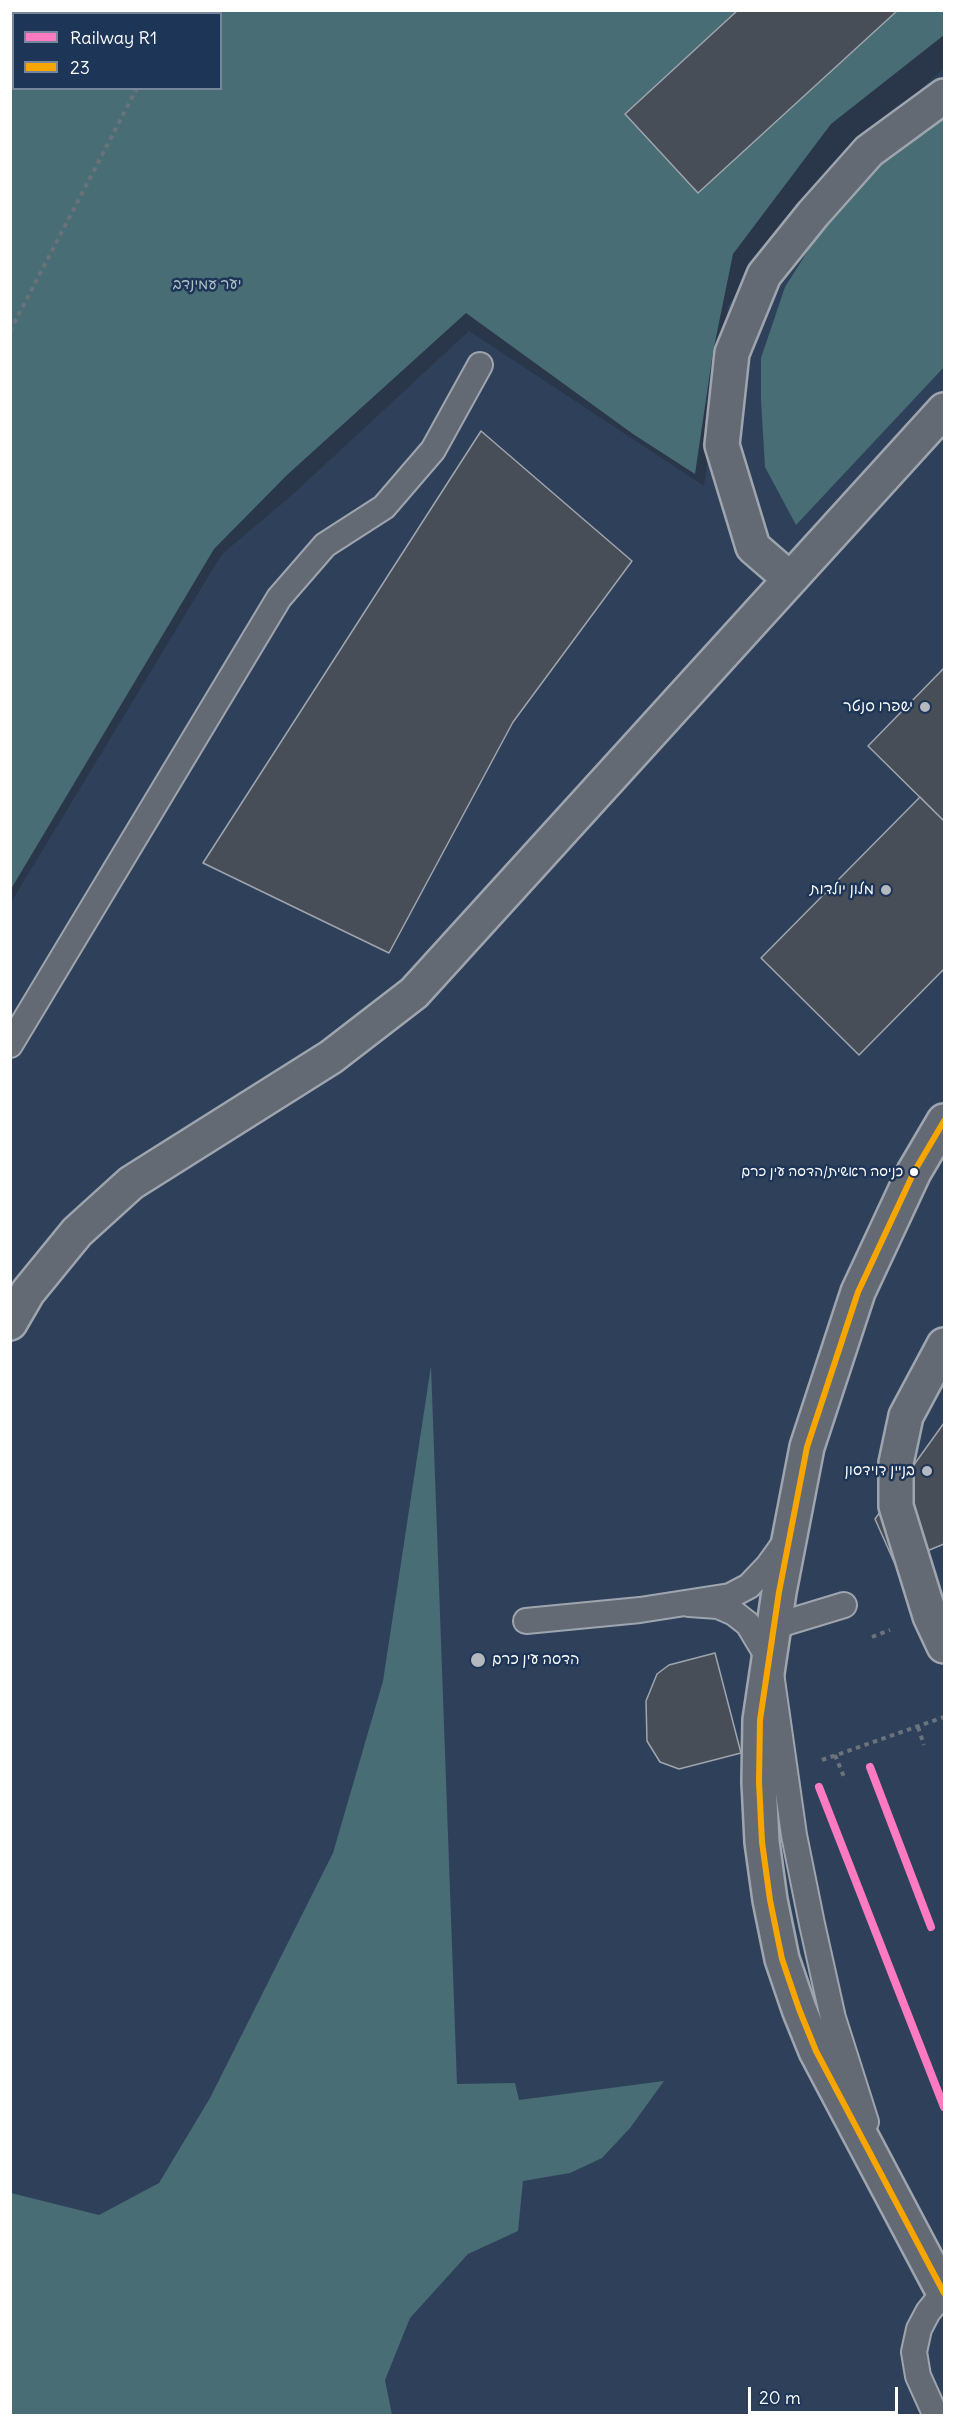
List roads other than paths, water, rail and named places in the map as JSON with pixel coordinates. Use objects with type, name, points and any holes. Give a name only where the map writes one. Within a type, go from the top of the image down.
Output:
[{"type":"street","points":[[790,579],[753,547],[722,445],[732,353],[764,275],[813,214],[869,151],[945,96]]},
{"type":"street","points":[[10,1323],[28,1292],[77,1232],[131,1183],[212,1130],[331,1058],[414,993],[945,410]]},
{"type":"street","points":[[944,2292],[816,2051],[799,2009],[782,1959],[770,1900],[762,1842],[759,1782],[760,1720],[807,1447],[858,1292],[914,1172],[945,1121]]},
{"type":"street","points":[[945,1345],[906,1416],[896,1463],[896,1506],[930,1616],[945,1646]]},
{"type":"lane","points":[[10,1045],[279,598],[325,545],[384,507],[398,491],[433,450],[480,365]]},
{"type":"lane","points":[[526,1621],[689,1604],[730,1596],[749,1586],[768,1566],[791,1534]]},
{"type":"lane","points":[[689,1604],[718,1605],[734,1613],[753,1630],[769,1659]]},
{"type":"lane","points":[[775,1626],[844,1605]]},
{"type":"lane","points":[[936,2415],[918,2376],[914,2352],[919,2329],[928,2312],[944,2292]]},
{"type":"rail line","name":"R1","points":[[870,1767],[931,1927]]},
{"type":"rail line","name":"R1","points":[[819,1787],[944,2107]]},
{"type":"place","name":"ישפרו סנטר","points":[[925,707]]},
{"type":"place","name":"מלון יולדות","points":[[886,890]]},
{"type":"place","name":"כניסה ראשית/הדסה עין כרם","points":[[914,1172]]},
{"type":"place","name":"בניין דוידסון","points":[[927,1471]]},
{"type":"place","name":"הדסה עין כרם","points":[[478,1660]]},
{"type":"park label","name":"יער עמינדב","points":[[207,285]]}]
